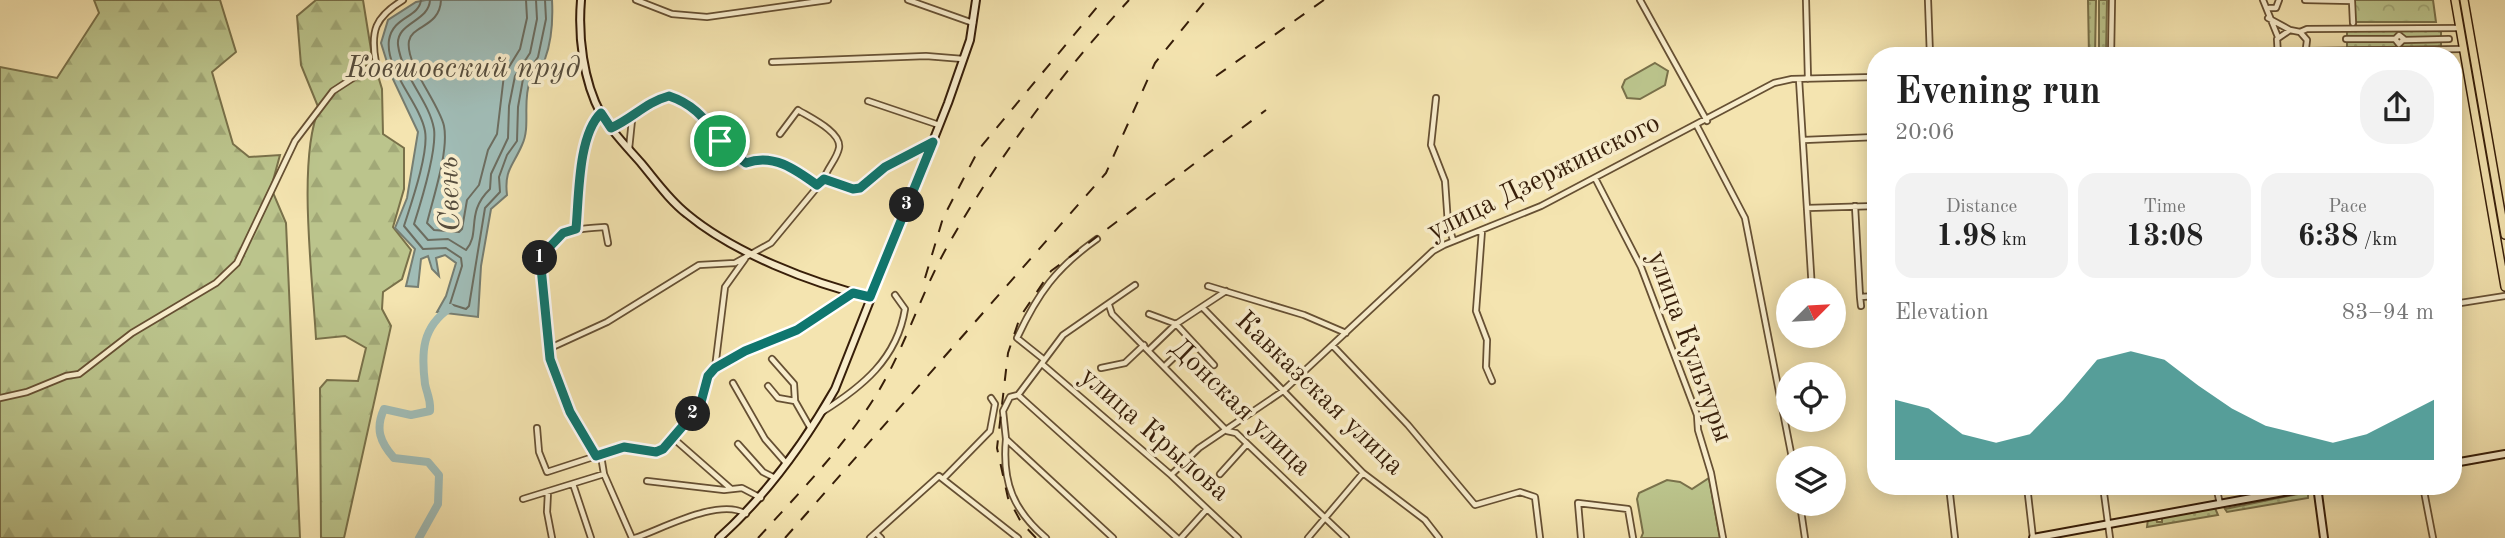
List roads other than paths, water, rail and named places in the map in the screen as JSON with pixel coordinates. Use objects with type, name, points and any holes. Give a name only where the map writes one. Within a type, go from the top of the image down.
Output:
[{"type":"main road","points":[[2455,0],[2465,28]]},
{"type":"main road","points":[[2464,0],[2465,28],[2505,287]]},
{"type":"main road","points":[[2468,48],[2505,234]]},
{"type":"street","points":[[0,398],[79,374],[132,333],[216,283],[237,263],[295,141],[333,91],[376,64],[374,30],[383,12],[403,0]]},
{"type":"street","points":[[581,0],[582,44],[587,75],[601,113],[687,215],[753,254],[810,279],[870,297]]},
{"type":"street","points":[[636,0],[672,14],[707,18],[828,0]]},
{"type":"street","points":[[908,0],[974,23]]},
{"type":"street","points":[[719,538],[761,499],[821,413],[851,350],[933,142],[974,23],[976,0]]},
{"type":"street","points":[[1650,0],[1641,2],[1707,121]]},
{"type":"street","points":[[1806,0],[1808,79]]},
{"type":"street","points":[[1928,0],[1930,47]]},
{"type":"street","points":[[2111,47],[2112,0]]},
{"type":"street","points":[[2263,0],[2267,18],[2278,37],[2276,47]]},
{"type":"street","points":[[2269,8],[2276,8],[2279,0]]},
{"type":"street","points":[[2305,0],[2352,1],[2353,23]]},
{"type":"street","points":[[2267,18],[2300,32],[2307,29],[2465,28]]},
{"type":"street","points":[[2278,37],[2290,30]]},
{"type":"street","points":[[2300,32],[2307,40],[2306,47]]},
{"type":"street","points":[[2346,39],[2395,39],[2399,35],[2404,40],[2449,39]]},
{"type":"street","points":[[2462,48],[2468,48]]},
{"type":"street","points":[[772,62],[926,56],[963,59]]},
{"type":"street","name":"улица Дзержинского","points":[[1171,475],[1182,461],[1283,391],[1433,251],[1453,240],[1541,206],[1707,121],[1774,83],[1799,79],[1867,78]]},
{"type":"street","points":[[1799,79],[1811,278]]},
{"type":"street","points":[[611,128],[632,119],[645,105],[669,96],[688,102],[707,118],[720,141],[746,163],[770,158],[799,172],[817,185]]},
{"type":"street","points":[[1436,98],[1432,153],[1445,181],[1448,224],[1453,240]]},
{"type":"street","points":[[868,102],[939,125]]},
{"type":"street","points":[[548,349],[607,322],[699,265],[734,263],[779,236],[824,179],[839,149],[838,140],[831,133],[798,110],[780,134]]},
{"type":"street","points":[[576,229],[583,144],[592,122],[601,113]]},
{"type":"street","points":[[629,149],[632,119]]},
{"type":"street","points":[[1697,126],[1745,218],[1790,446]]},
{"type":"street","points":[[1804,140],[1867,137]]},
{"type":"street","points":[[824,179],[853,189],[860,188],[885,167],[933,142]]},
{"type":"street","name":"улица Культуры","points":[[1595,178],[1641,267],[1697,415],[1698,430],[1711,472],[1723,538]]},
{"type":"street","points":[[1807,208],[1867,205]]},
{"type":"street","points":[[1855,206],[1861,306]]},
{"type":"street","points":[[608,243],[605,227],[576,229],[563,233],[540,257],[547,302],[548,349],[570,412],[598,456],[634,538],[703,512],[738,509],[746,514]]},
{"type":"street","points":[[1482,229],[1476,311],[1487,340],[1486,367],[1492,381]]},
{"type":"street","name":"улица Крылова","points":[[1097,239],[1059,268],[1033,303],[1017,338],[1238,538]]},
{"type":"street","points":[[715,368],[725,287],[745,258]]},
{"type":"street","points":[[1046,538],[1032,526],[1008,487],[1003,469],[1006,439],[1003,411],[1010,397],[1017,395],[1063,335],[1135,285]]},
{"type":"street","points":[[1208,285],[1304,315],[1346,333]]},
{"type":"street","points":[[1149,350],[1176,324],[1227,291]]},
{"type":"street","points":[[537,428],[547,472],[624,447],[659,451],[673,439],[700,406],[708,376],[715,368],[745,351],[797,330],[853,293]]},
{"type":"street","points":[[821,413],[864,384],[886,359],[905,309],[895,295]]},
{"type":"street","points":[[2462,303],[2505,296]]},
{"type":"street","points":[[1860,297],[1867,297]]},
{"type":"street","name":"Донская улица","points":[[1109,305],[1112,314],[1166,365],[1227,431],[1236,433],[1346,538]]},
{"type":"street","name":"Кавказская улица","points":[[1202,307],[1363,473],[1425,520],[1439,538]]},
{"type":"street","points":[[1149,314],[1176,324],[1214,365]]},
{"type":"street","points":[[1166,365],[1191,341]]},
{"type":"street","points":[[1101,368],[1125,363],[1144,345]]},
{"type":"street","points":[[1333,345],[1408,425],[1475,505],[1520,492],[1535,497],[1540,538]]},
{"type":"street","points":[[772,359],[794,384],[795,401],[812,429]]},
{"type":"street","points":[[733,383],[765,439],[786,463]]},
{"type":"street","points":[[768,386],[778,398],[795,401]]},
{"type":"street","points":[[1017,395],[1179,538],[1207,509]]},
{"type":"street","points":[[943,480],[990,431],[995,404],[991,398]]},
{"type":"street","points":[[673,439],[730,488]]},
{"type":"street","points":[[1006,439],[1113,538]]},
{"type":"street","points":[[738,444],[764,472],[775,478]]},
{"type":"street","points":[[1220,474],[1247,444]]},
{"type":"street","points":[[2462,462],[2505,454]]},
{"type":"street","points":[[1308,538],[1363,473]]},
{"type":"street","points":[[523,499],[604,474]]},
{"type":"street","points":[[870,538],[935,478],[943,480],[1018,538]]},
{"type":"street","points":[[647,481],[724,490],[742,488],[761,499]]},
{"type":"street","points":[[573,484],[592,538]]},
{"type":"street","points":[[548,492],[547,512],[552,538]]},
{"type":"street","points":[[1950,495],[1955,538]]},
{"type":"street","points":[[2028,495],[2033,538],[2268,495]]},
{"type":"street","points":[[2104,495],[2110,538]]},
{"type":"street","points":[[2218,495],[2220,504]]},
{"type":"street","points":[[2318,495],[2325,538]]},
{"type":"street","points":[[2425,495],[2433,538]]},
{"type":"street","points":[[1581,538],[1578,503],[1628,509],[1633,538]]},
{"type":"street","points":[[1802,516],[1805,538]]},
{"type":"street","points":[[876,533],[881,538]]},
{"type":"water","name":"Ковшовский пруд","points":[[552,0],[552,30],[547,52],[544,62],[531,78],[528,89],[525,138],[508,174],[507,195],[491,209],[481,266],[478,317],[437,312],[446,296],[456,263],[445,255],[436,258],[439,276],[432,269],[428,256],[421,259],[418,287],[406,286],[415,249],[395,228],[407,198],[418,132],[391,75],[381,43],[388,20],[416,2]]},
{"type":"waterway","name":"Свень","points":[[419,538],[438,504],[439,475],[428,462],[394,458],[382,441],[380,423],[384,409],[411,415],[430,411],[425,384],[424,351],[434,323],[450,308]]},
{"type":"railway","points":[[925,278],[943,218],[979,149],[1103,0]]},
{"type":"railway","points":[[758,538],[861,418],[894,363],[947,247],[987,181],[1054,88],[1129,0]]},
{"type":"railway","points":[[785,538],[1106,173],[1155,63],[1206,0]]},
{"type":"railway","points":[[1216,76],[1324,0]]},
{"type":"railway","points":[[1036,538],[1021,522],[1008,498],[997,448],[1008,353],[1020,317],[1051,271],[1266,110]]}]
